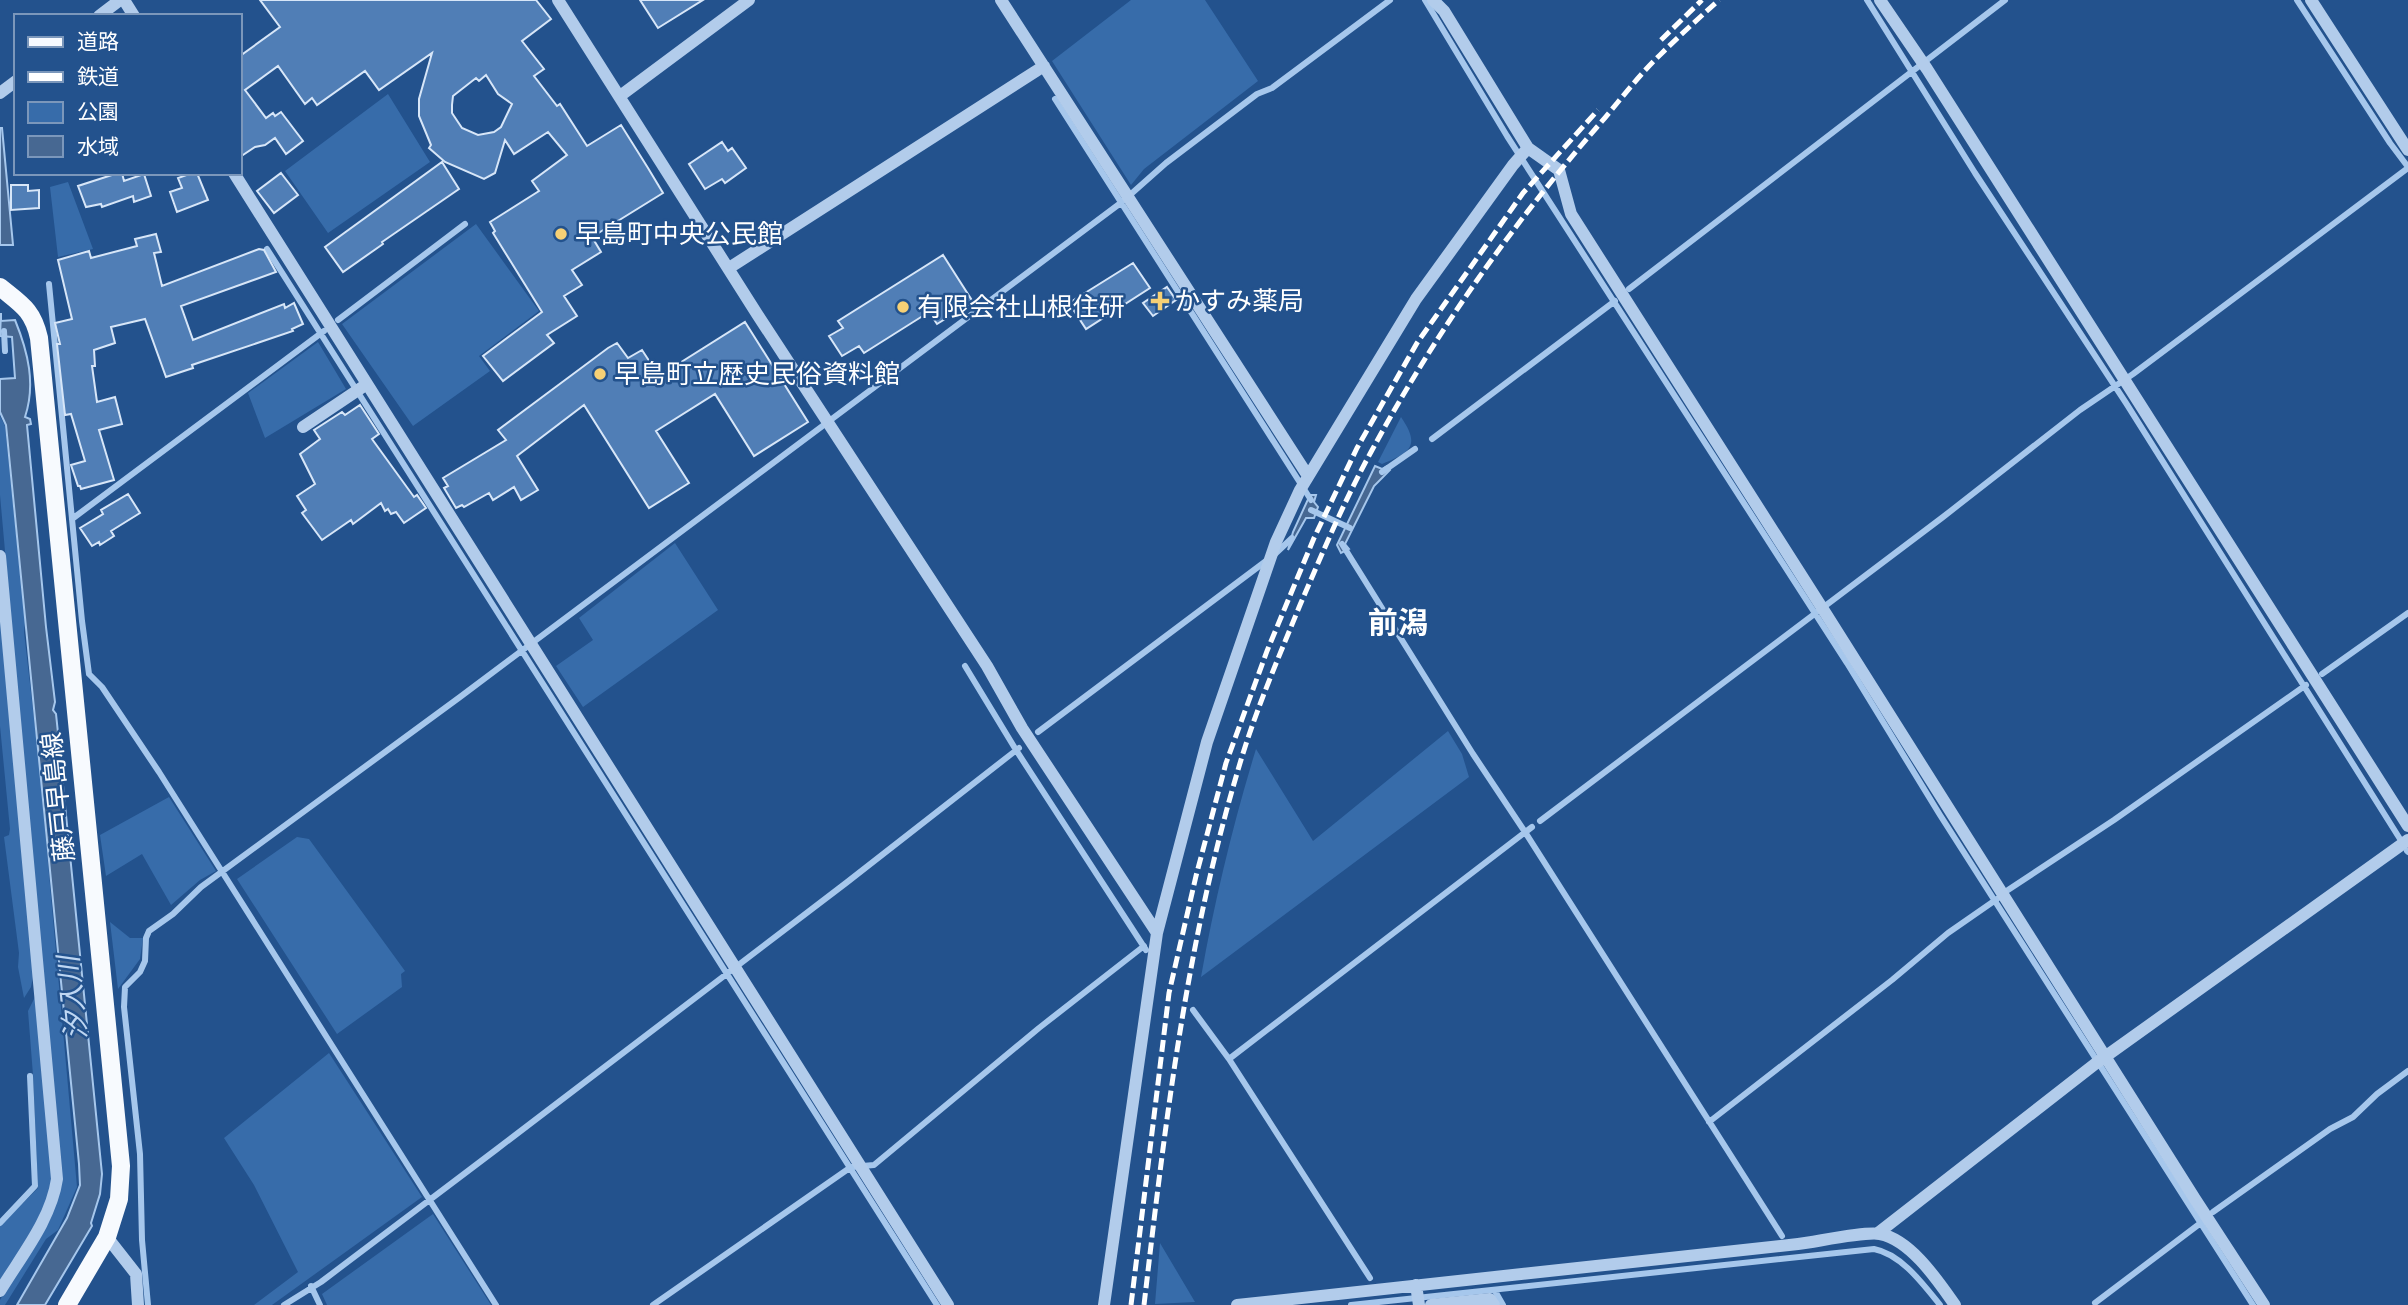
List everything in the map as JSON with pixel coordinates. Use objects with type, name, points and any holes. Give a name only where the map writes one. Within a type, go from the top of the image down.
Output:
[{"type":"main road","name":"藤戸早島線","points":[[0,287],[26,308],[36,325],[38,338],[121,1166],[119,1199],[107,1237],[67,1305]]},
{"type":"street","points":[[102,14],[122,0]]},
{"type":"street","points":[[558,0],[988,666],[1022,728],[1157,933]]},
{"type":"street","points":[[620,96],[749,0]]},
{"type":"street","points":[[1001,0],[1129,196],[1304,482]]},
{"type":"street","points":[[1433,0],[1444,11],[1526,150],[1559,170],[1571,214],[1819,602],[2100,1059],[2264,1305]]},
{"type":"street","points":[[1880,0],[1924,64],[2408,826]]},
{"type":"street","points":[[2311,0],[2408,150]]},
{"type":"street","points":[[729,268],[1044,66]]},
{"type":"street","points":[[0,93],[14,82]]},
{"type":"street","points":[[1104,1305],[1157,933],[1207,742],[1276,542],[1304,482],[1416,299],[1513,164],[1526,150]]},
{"type":"street","points":[[235,175],[359,389],[531,644],[948,1305]]},
{"type":"street","points":[[303,427],[359,389]]},
{"type":"street","points":[[0,556],[57,1179],[55,1195],[48,1211],[0,1291]]},
{"type":"street","points":[[1878,1233],[2100,1059],[2408,840]]},
{"type":"street","points":[[1417,1288],[1423,1305],[1485,1293],[1878,1233],[1900,1240],[1955,1305]]},
{"type":"street","points":[[107,1237],[136,1275],[138,1305]]},
{"type":"street","points":[[1237,1305],[1346,1299],[1417,1288],[1485,1293]]},
{"type":"green space","points":[[1131,0],[1205,0],[1258,81],[1144,169],[1131,185],[1052,61]]},
{"type":"green space","points":[[388,94],[430,162],[328,233],[285,171]]},
{"type":"green space","points":[[68,182],[93,249],[58,257],[50,187]]},
{"type":"green space","points":[[476,224],[539,311],[479,356],[490,371],[413,426],[342,324]]},
{"type":"green space","points":[[318,342],[346,389],[265,438],[248,393]]},
{"type":"green space","points":[[0,416],[5,426],[39,762],[77,1187],[58,1230],[46,1239],[5,1305],[0,1305],[0,1300],[46,1223],[54,1204],[36,898],[0,495]]},
{"type":"green space","points":[[1401,417],[1410,434],[1410,446],[1400,456],[1382,464],[1378,462]]},
{"type":"green space","points":[[675,543],[718,610],[583,707],[556,666],[593,640],[579,618]]},
{"type":"green space","points":[[0,612],[34,972],[31,987],[24,998],[18,967],[19,953],[4,837],[9,835],[10,829],[0,726]]},
{"type":"green space","points":[[1448,731],[1462,754],[1469,777],[1201,977],[1225,862],[1256,749],[1313,841]]},
{"type":"green space","points":[[169,797],[216,871],[200,880],[171,905],[142,854],[106,876],[100,835]]},
{"type":"green space","points":[[297,837],[309,839],[405,971],[401,974],[402,987],[337,1034],[237,879]]},
{"type":"green space","points":[[110,922],[130,938],[143,938],[140,959],[118,989]]},
{"type":"green space","points":[[37,993],[54,1177],[48,1204],[0,1283],[0,1226],[38,1188],[28,1011]]},
{"type":"green space","points":[[329,1053],[422,1197],[272,1305],[254,1305],[298,1272],[254,1185],[224,1138]]},
{"type":"green space","points":[[433,1214],[491,1305],[327,1305],[322,1294]]},
{"type":"green space","points":[[1160,1243],[1195,1302],[1155,1304]]},
{"type":"water","points":[[2,128],[13,245],[0,245]]},
{"type":"water","name":"汐入川","points":[[1,313],[1,321],[15,320],[29,368],[30,392],[25,417],[30,419],[31,424],[27,425],[55,702],[53,710],[56,714],[60,752],[57,768],[62,775],[102,1174],[92,1226],[45,1305],[17,1305],[67,1218],[80,1185],[6,425],[0,412],[0,379],[15,378],[12,337],[0,336]]},
{"type":"water","points":[[1375,466],[1382,469],[1387,466],[1390,470],[1374,486],[1345,544],[1349,549],[1341,553],[1337,545]]},
{"type":"water","points":[[1310,495],[1316,495],[1314,502],[1318,507],[1314,518],[1306,518],[1288,550],[1293,532]]},
{"type":"building","points":[[260,0],[536,0],[551,19],[522,41],[544,69],[534,76],[557,106],[560,104],[587,146],[621,125],[663,193],[592,237],[601,252],[572,270],[582,285],[564,296],[577,316],[547,335],[554,343],[503,381],[483,356],[542,312],[493,233],[495,231],[490,222],[539,191],[532,181],[567,155],[548,132],[514,154],[505,140],[495,173],[484,179],[445,162],[429,148],[431,145],[419,116],[419,99],[432,53],[379,90],[365,71],[317,105],[312,98],[305,104],[278,66],[245,90],[266,118],[281,112],[303,141],[286,154],[275,138],[242,156],[242,55],[280,27]],"holes":[[[486,75],[498,94],[512,104],[501,127],[494,132],[478,135],[462,128],[452,113],[453,96],[476,78],[479,81]]]},
{"type":"building","points":[[640,0],[703,0],[658,28]]},
{"type":"building","points":[[722,142],[728,151],[732,148],[746,168],[725,183],[722,179],[705,189],[689,164]]},
{"type":"building","points":[[442,162],[459,189],[343,272],[325,247]]},
{"type":"building","points":[[281,173],[298,195],[274,213],[257,191]]},
{"type":"building","points":[[112,175],[122,175],[124,181],[144,175],[151,196],[134,202],[133,196],[102,207],[101,204],[86,207],[78,186]]},
{"type":"building","points":[[198,175],[208,200],[177,212],[170,192],[182,188],[178,178]]},
{"type":"building","points":[[11,185],[28,185],[28,191],[39,190],[39,208],[11,210]]},
{"type":"building","points":[[156,234],[161,252],[154,253],[162,286],[259,249],[264,250],[276,272],[181,306],[193,340],[284,304],[285,308],[294,303],[303,324],[292,329],[293,331],[192,365],[193,368],[166,377],[145,319],[111,327],[115,343],[94,350],[95,366],[92,366],[97,402],[115,397],[122,424],[99,430],[114,480],[81,489],[71,465],[85,461],[71,414],[65,415],[57,344],[60,344],[55,323],[72,319],[58,260],[89,251],[91,258],[137,246],[135,239]]},
{"type":"building","points":[[943,255],[973,302],[937,324],[929,312],[864,353],[859,346],[842,356],[829,336],[843,328],[838,321]]},
{"type":"building","points":[[1133,263],[1150,288],[1086,329],[1069,303]]},
{"type":"building","points":[[1167,287],[1176,300],[1153,316],[1143,303]]},
{"type":"building","points":[[745,322],[808,422],[754,456],[715,394],[656,431],[689,483],[649,508],[584,405],[517,456],[538,490],[521,500],[514,487],[493,500],[489,493],[464,507],[462,505],[456,508],[444,488],[448,486],[443,478],[506,440],[498,430],[617,343],[628,358],[642,350],[659,376]]},
{"type":"building","points":[[360,405],[379,434],[372,439],[414,497],[417,495],[426,508],[404,523],[396,512],[391,514],[388,509],[385,511],[381,503],[353,524],[351,520],[322,540],[302,513],[306,510],[297,496],[315,484],[300,454],[320,439],[314,430],[342,412],[345,415]]},
{"type":"building","points":[[128,494],[140,513],[111,531],[114,536],[100,545],[99,542],[92,546],[80,528],[103,514],[101,510]]},
{"type":"waterway","points":[[148,1305],[142,1240],[140,1154],[124,1007],[125,987],[140,972],[145,961],[149,931],[173,914],[201,887],[460,697],[1122,202],[1166,163],[1257,94],[1272,88],[1390,0]]},
{"type":"waterway","points":[[1425,0],[1507,136],[1847,663],[1940,815],[2253,1305]]},
{"type":"waterway","points":[[1867,0],[1975,173],[2126,403],[2400,839]]},
{"type":"waterway","points":[[1629,289],[2005,0]]},
{"type":"waterway","points":[[2297,0],[2408,167]]},
{"type":"waterway","points":[[1055,99],[1311,500]]},
{"type":"waterway","points":[[1540,821],[1943,517],[2080,410],[2133,374],[2408,168]]},
{"type":"waterway","points":[[338,320],[465,224]]},
{"type":"waterway","points":[[267,249],[937,1305]]},
{"type":"waterway","points":[[49,284],[89,674],[102,687],[159,772],[496,1305]]},
{"type":"waterway","points":[[1432,439],[1615,301]]},
{"type":"waterway","points":[[4,331],[5,351]]},
{"type":"waterway","points":[[72,519],[324,331]]},
{"type":"waterway","points":[[1382,472],[1415,449]]},
{"type":"waterway","points":[[1311,510],[1350,528]]},
{"type":"waterway","points":[[1275,554],[1292,538]]},
{"type":"waterway","points":[[1342,544],[1473,754],[1782,1236]]},
{"type":"waterway","points":[[1038,732],[1266,561]]},
{"type":"waterway","points":[[2322,674],[2408,613]]},
{"type":"waterway","points":[[965,666],[1016,750],[1146,950]]},
{"type":"waterway","points":[[2008,890],[2114,820],[2306,685]]},
{"type":"waterway","points":[[284,1305],[321,1282],[497,1149],[1019,748]]},
{"type":"waterway","points":[[1229,1059],[1532,827]]},
{"type":"waterway","points":[[1709,1122],[1892,980],[1948,933],[1997,899]]},
{"type":"waterway","points":[[653,1305],[851,1167],[874,1165],[1039,1028],[1144,946]]},
{"type":"waterway","points":[[1193,1010],[1229,1059],[1370,1278]]},
{"type":"waterway","points":[[2213,1212],[2330,1129],[2353,1117],[2377,1094],[2408,1071]]},
{"type":"waterway","points":[[0,1223],[35,1186],[30,1076]]},
{"type":"waterway","points":[[2095,1303],[2202,1222]]},
{"type":"waterway","points":[[1351,1305],[1874,1249],[1902,1263],[1940,1305]]},
{"type":"waterway","points":[[311,1286],[320,1305]]},
{"type":"waterway","points":[[1495,1291],[1503,1305]]},
{"type":"railway","points":[[1661,40],[1702,0]]},
{"type":"railway","points":[[1144,1305],[1179,1036],[1204,902],[1220,836],[1244,749],[1259,707],[1342,508],[1421,366],[1504,243],[1643,72],[1719,0]]},
{"type":"railway","points":[[1131,1305],[1169,993],[1226,763],[1267,651],[1314,538],[1357,448],[1417,343],[1523,193],[1598,110]]},
{"type":"place","name":"早島町中央公民館","points":[[561,234]]},
{"type":"place","name":"かすみ薬局","points":[[1160,301]]},
{"type":"place","name":"有限会社山根住研","points":[[903,307]]},
{"type":"place","name":"早島町立歴史民俗資料館","points":[[600,374]]},
{"type":"district","name":"前潟","points":[[1398,623]]}]
